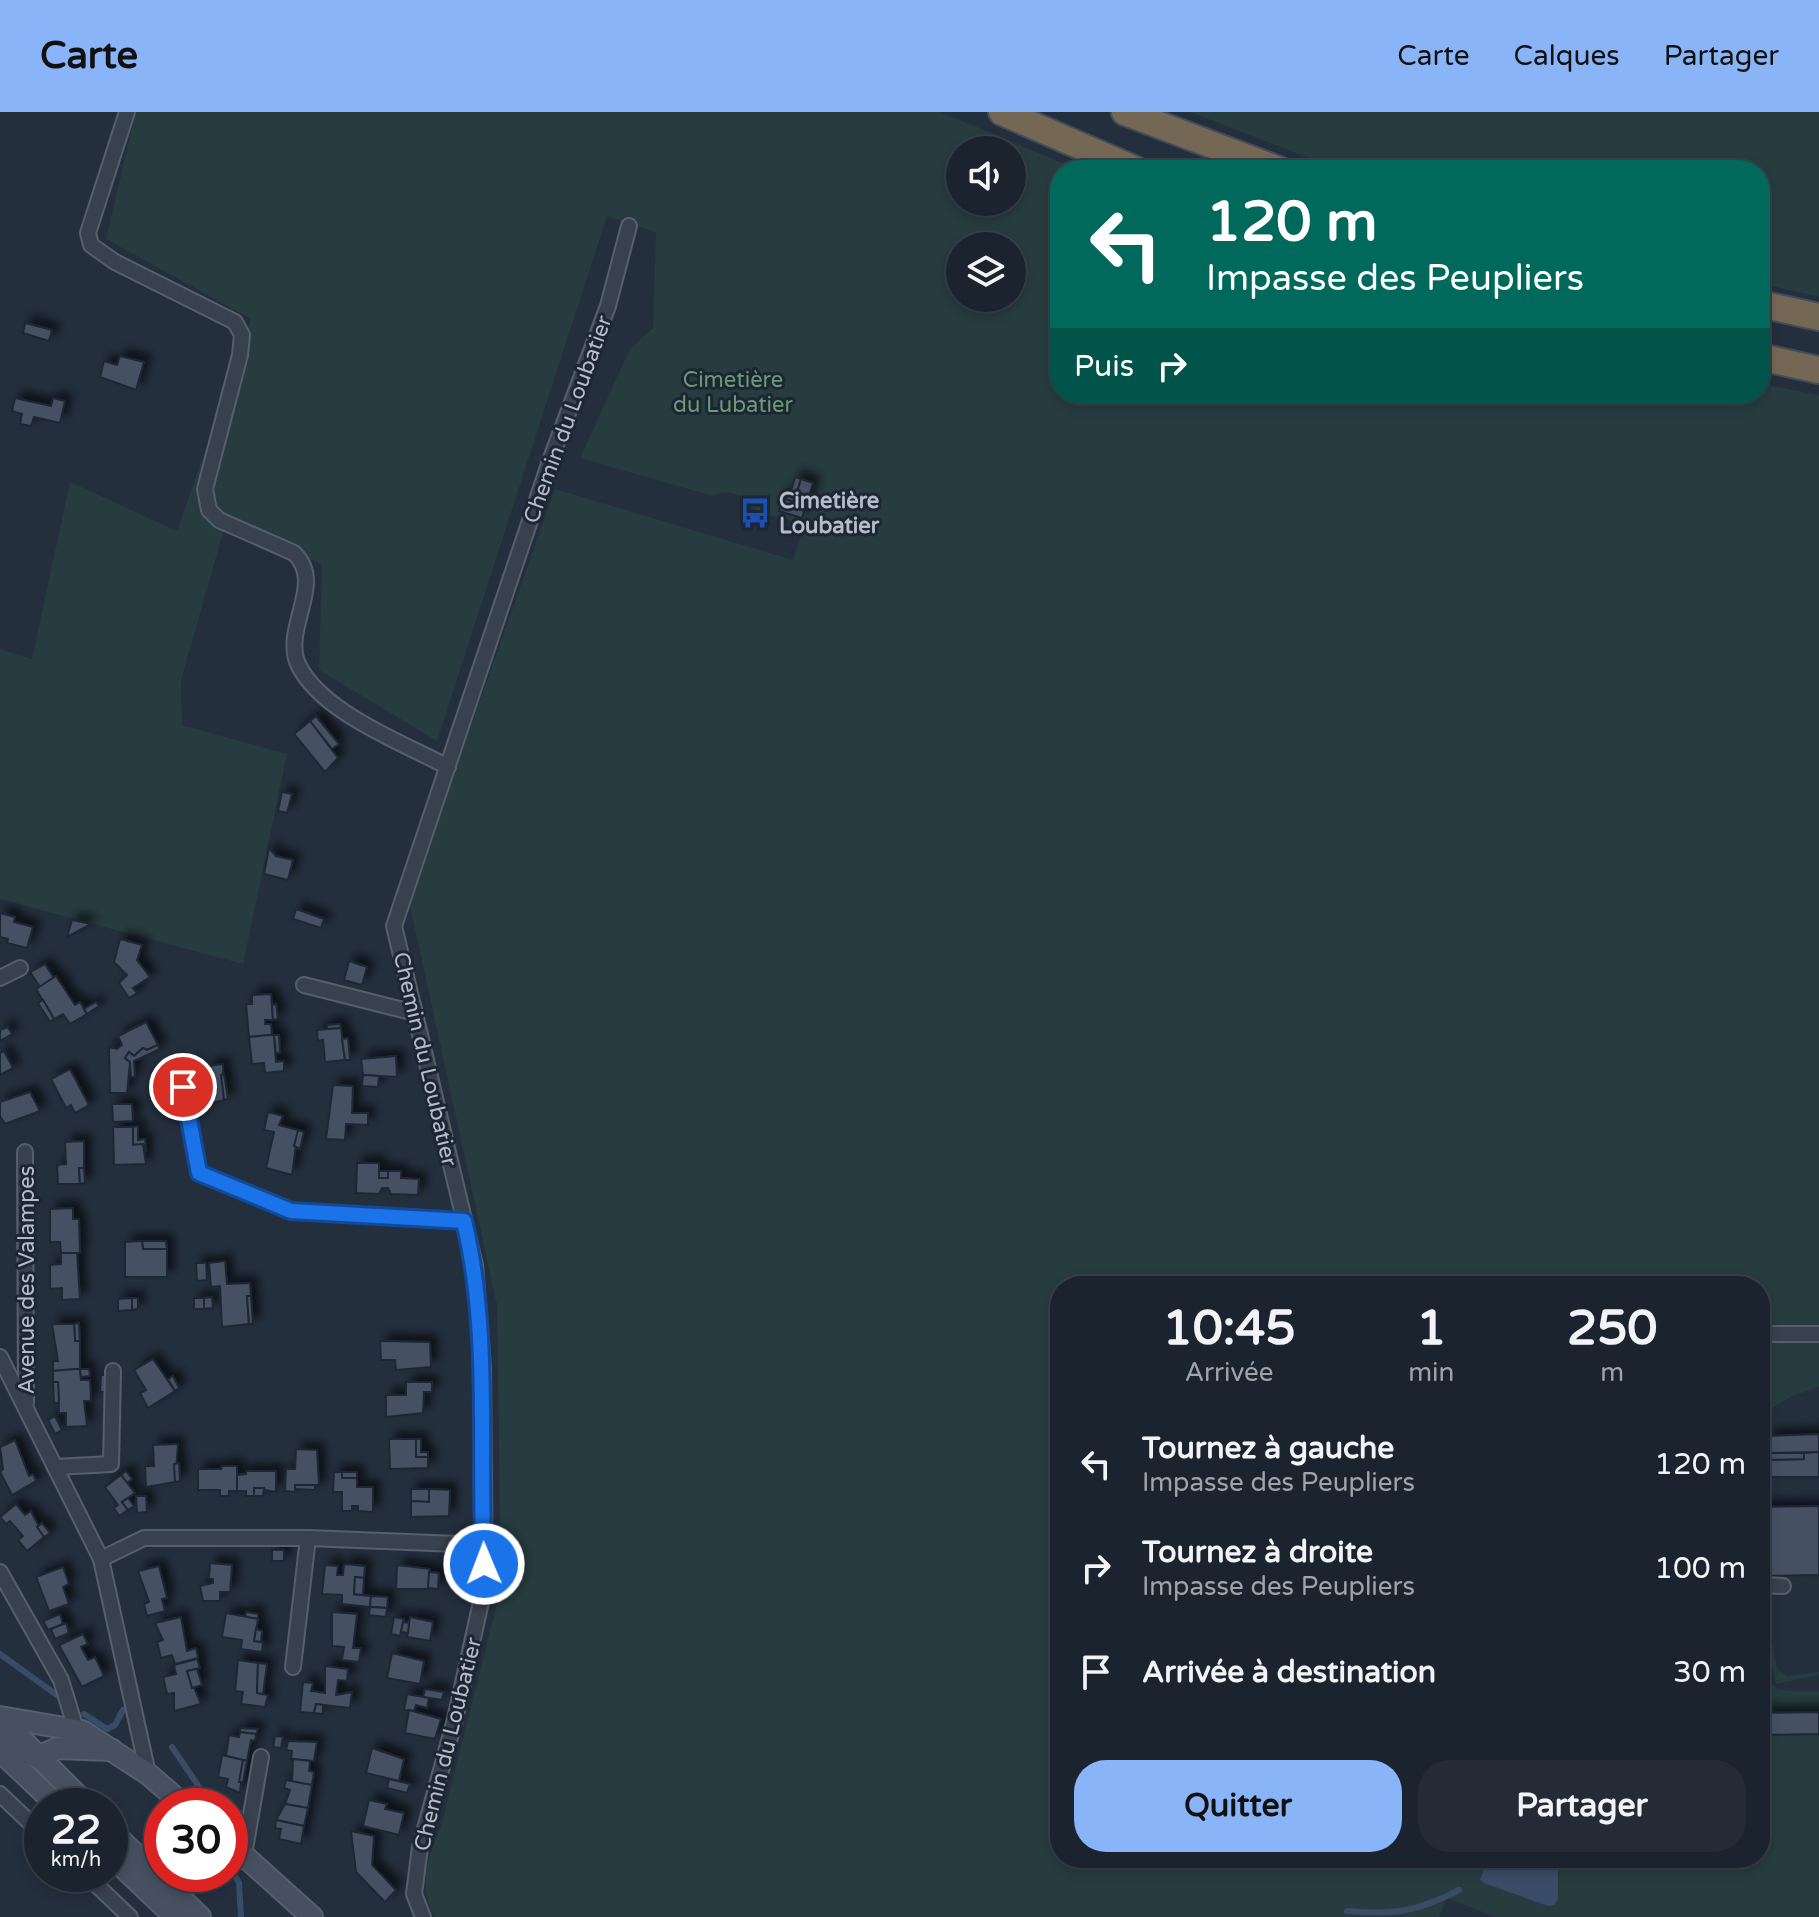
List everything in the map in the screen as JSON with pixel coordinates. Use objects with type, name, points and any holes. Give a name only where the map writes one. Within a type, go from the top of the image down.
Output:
[{"type":"highway","points":[[1002,112],[1113,160]]},
{"type":"highway","points":[[1125,112],[1252,160]]},
{"type":"highway","points":[[1770,306],[1819,317]]},
{"type":"highway","points":[[1770,359],[1819,370]]},
{"type":"street","points":[[127,112],[88,233],[91,245],[115,262],[235,322],[242,335],[240,355],[205,489],[209,510],[228,527],[294,553],[302,561],[307,576],[294,652],[303,672],[340,710],[448,767]]},
{"type":"street","name":"Chemin du Loubatier","points":[[423,1917],[414,1894],[420,1847],[455,1719],[485,1584],[483,1367],[475,1265],[394,926],[550,461],[608,306],[629,226]]},
{"type":"street","points":[[0,978],[20,968]]},
{"type":"street","points":[[304,985],[415,1013]]},
{"type":"street","points":[[183,1087],[199,1173],[291,1211],[464,1221]]},
{"type":"street","name":"Avenue des Valampes","points":[[25,1152],[26,1408]]},
{"type":"street","points":[[1770,1334],[1819,1334]]},
{"type":"street","name":"Avenue des Valampes","points":[[0,1357],[101,1559],[148,1774]]},
{"type":"street","points":[[55,1467],[111,1464],[113,1371]]},
{"type":"street","points":[[101,1559],[144,1538],[308,1538],[483,1545]]},
{"type":"street","points":[[293,1667],[308,1538]]},
{"type":"street","points":[[0,1572],[61,1680],[74,1714],[74,1730],[86,1749]]},
{"type":"street","points":[[1770,1585],[1783,1586]]},
{"type":"street","points":[[0,1717],[74,1730],[112,1750],[164,1788]]},
{"type":"street","points":[[0,1717],[71,1788]]},
{"type":"street","points":[[0,1739],[16,1754],[40,1756],[58,1748],[112,1750]]},
{"type":"street","points":[[0,1751],[39,1788]]},
{"type":"street","points":[[248,1807],[261,1757]]},
{"type":"street","points":[[0,1794],[24,1817]]},
{"type":"street","points":[[128,1847],[200,1917]]},
{"type":"street","points":[[248,1859],[312,1917]]},
{"type":"street","points":[[128,1872],[175,1917]]},
{"type":"street","points":[[104,1892],[130,1917]]},
{"type":"green space","name":"Cimetière du Lubatier","points":[[136,112],[941,112],[998,136],[946,136],[946,216],[1026,216],[1026,148],[1055,160],[1050,160],[1050,404],[1770,404],[1770,386],[1819,395],[1819,1326],[1770,1326],[1770,1276],[1050,1276],[1050,1868],[1770,1868],[1770,1681],[1781,1690],[1819,1691],[1819,1917],[1495,1917],[1447,1898],[1439,1917],[435,1917],[426,1893],[426,1870],[442,1823],[501,1588],[497,1305],[409,901],[555,489],[793,560],[805,524],[759,512],[729,492],[713,496],[580,458],[630,349],[653,328],[656,232],[607,216],[437,741],[319,670],[322,565],[228,515],[181,680],[182,725],[287,754],[243,964],[0,899],[0,649],[32,659],[70,482],[177,531],[251,319],[106,239]]},
{"type":"green space","points":[[1190,112],[1819,112],[1819,297],[1770,285],[1770,160],[1314,160]]},
{"type":"green space","points":[[1770,1343],[1819,1343],[1819,1387],[1792,1396],[1770,1410]]},
{"type":"green space","points":[[1770,1632],[1777,1669],[1787,1676],[1819,1672],[1819,1675],[1776,1684],[1770,1653]]},
{"type":"water","points":[[1484,1868],[1558,1868],[1558,1899],[1554,1905],[1548,1906],[1480,1880]]},
{"type":"building","points":[[25,323],[52,330],[49,341],[23,333]]},
{"type":"building","points":[[120,356],[144,362],[136,390],[100,377],[104,361],[117,365]]},
{"type":"building","points":[[15,398],[51,406],[53,398],[65,401],[60,423],[34,417],[31,426],[20,424],[22,414],[12,411]]},
{"type":"building","points":[[795,477],[801,479],[794,502],[782,498],[784,493],[790,495]]},
{"type":"building","points":[[801,479],[813,483],[802,518],[779,511],[782,498],[794,502]]},
{"type":"building","points":[[316,716],[339,744],[332,749],[310,721]]},
{"type":"building","points":[[310,721],[338,758],[325,772],[294,734]]},
{"type":"building","points":[[282,792],[292,794],[287,813],[278,811]]},
{"type":"building","points":[[269,848],[276,856],[293,860],[288,880],[264,874]]},
{"type":"building","points":[[296,909],[324,919],[321,928],[293,919]]},
{"type":"building","points":[[0,913],[15,917],[14,922],[33,927],[27,948],[7,943],[8,939],[0,937]]},
{"type":"building","points":[[72,920],[91,924],[67,937]]},
{"type":"building","points":[[120,939],[142,945],[137,960],[150,977],[133,988],[137,993],[129,998],[119,983],[127,975],[114,962]]},
{"type":"building","points":[[349,961],[367,967],[362,985],[344,980]]},
{"type":"building","points":[[45,964],[54,978],[40,987],[30,972]]},
{"type":"building","points":[[56,976],[75,1005],[80,1002],[87,1014],[70,1024],[63,1014],[54,1019],[36,989]]},
{"type":"building","points":[[271,994],[273,1020],[265,1020],[265,1024],[271,1024],[272,1035],[249,1037],[246,1004],[252,1004],[252,995]]},
{"type":"building","points":[[43,1000],[54,1019],[50,1022],[38,1003]]},
{"type":"building","points":[[96,1002],[99,1006],[87,1014],[84,1009]]},
{"type":"building","points":[[276,1004],[278,1019],[273,1020],[272,1005]]},
{"type":"building","points":[[146,1022],[158,1045],[147,1050],[143,1048],[134,1056],[129,1052],[125,1058],[130,1062],[127,1093],[110,1093],[109,1047],[117,1049],[122,1045],[118,1036]]},
{"type":"building","points":[[340,1024],[341,1028],[327,1029],[327,1025]]},
{"type":"building","points":[[8,1027],[12,1034],[0,1041],[0,1030]]},
{"type":"building","points":[[341,1028],[345,1060],[325,1062],[323,1040],[318,1041],[317,1030]]},
{"type":"building","points":[[274,1035],[276,1062],[284,1061],[284,1071],[265,1073],[264,1063],[252,1064],[249,1037]]},
{"type":"building","points":[[274,1035],[279,1035],[280,1053],[276,1053]]},
{"type":"building","points":[[348,1038],[350,1060],[345,1060],[342,1039]]},
{"type":"building","points":[[158,1045],[160,1049],[134,1061],[135,1077],[131,1077],[130,1062],[125,1058],[129,1052],[134,1056],[143,1048],[147,1050]]},
{"type":"building","points":[[4,1051],[13,1068],[0,1075],[0,1053]]},
{"type":"building","points":[[396,1056],[397,1077],[363,1075],[361,1059]]},
{"type":"building","points":[[223,1064],[224,1100],[197,1107],[195,1090],[206,1089],[208,1066]]},
{"type":"building","points":[[70,1069],[89,1105],[75,1113],[71,1105],[66,1108],[51,1079]]},
{"type":"building","points":[[224,1074],[228,1099],[224,1100],[221,1075]]},
{"type":"building","points":[[363,1075],[379,1076],[378,1087],[362,1086]]},
{"type":"building","points":[[333,1085],[353,1086],[352,1113],[368,1113],[368,1125],[346,1124],[345,1140],[326,1139]]},
{"type":"building","points":[[30,1092],[40,1111],[5,1124],[0,1116],[0,1102]]},
{"type":"building","points":[[112,1104],[132,1104],[133,1121],[113,1122]]},
{"type":"building","points":[[268,1112],[283,1116],[279,1125],[298,1130],[292,1175],[266,1168],[274,1132],[264,1130]]},
{"type":"building","points":[[138,1126],[138,1140],[145,1139],[146,1152],[143,1144],[133,1145],[133,1127]]},
{"type":"building","points":[[113,1127],[133,1127],[133,1145],[143,1144],[146,1164],[114,1165]]},
{"type":"building","points":[[298,1130],[304,1132],[300,1149],[294,1146]]},
{"type":"building","points":[[84,1141],[84,1168],[79,1168],[80,1184],[58,1184],[57,1165],[66,1164],[65,1142]]},
{"type":"building","points":[[357,1163],[379,1163],[379,1178],[388,1178],[388,1171],[401,1171],[401,1178],[419,1179],[418,1195],[391,1194],[388,1188],[382,1188],[379,1194],[356,1193]]},
{"type":"building","points":[[79,1168],[84,1168],[85,1183],[80,1184]]},
{"type":"building","points":[[379,1171],[388,1171],[388,1178],[379,1178]]},
{"type":"building","points":[[73,1208],[73,1219],[79,1219],[80,1253],[61,1253],[60,1242],[50,1242],[50,1209]]},
{"type":"building","points":[[142,1241],[166,1241],[167,1249],[143,1249]]},
{"type":"building","points":[[142,1241],[143,1249],[167,1249],[167,1277],[125,1277],[125,1242]]},
{"type":"building","points":[[61,1253],[77,1253],[80,1299],[62,1300],[62,1288],[50,1289],[50,1265],[61,1264]]},
{"type":"building","points":[[225,1261],[227,1284],[250,1283],[251,1296],[247,1296],[249,1324],[222,1327],[220,1286],[211,1287],[209,1263]]},
{"type":"building","points":[[196,1263],[206,1263],[207,1280],[197,1281]]},
{"type":"building","points":[[247,1296],[251,1296],[253,1324],[249,1324]]},
{"type":"building","points":[[212,1297],[213,1308],[204,1309],[204,1298]]},
{"type":"building","points":[[132,1298],[138,1298],[138,1309],[132,1310]]},
{"type":"building","points":[[132,1298],[132,1310],[118,1311],[118,1299]]},
{"type":"building","points":[[194,1298],[204,1298],[204,1309],[194,1309]]},
{"type":"building","points":[[79,1323],[80,1341],[75,1341],[74,1324]]},
{"type":"building","points":[[52,1324],[74,1324],[75,1341],[80,1341],[80,1369],[53,1371],[53,1361],[58,1361]]},
{"type":"building","points":[[380,1341],[430,1342],[431,1367],[396,1370],[395,1360],[381,1360]]},
{"type":"building","points":[[153,1359],[175,1391],[148,1408],[140,1393],[146,1390],[134,1370]]},
{"type":"building","points":[[80,1369],[81,1380],[90,1380],[91,1401],[84,1401],[87,1426],[66,1427],[66,1413],[59,1413],[58,1382],[53,1382],[53,1371]]},
{"type":"building","points":[[80,1369],[89,1369],[90,1376],[81,1377]]},
{"type":"building","points":[[101,1375],[107,1375],[107,1392],[100,1392]]},
{"type":"building","points":[[173,1376],[179,1388],[175,1391],[168,1379]]},
{"type":"building","points":[[53,1382],[58,1382],[59,1403],[54,1403]]},
{"type":"building","points":[[406,1382],[432,1382],[432,1392],[424,1392],[423,1413],[386,1417],[386,1395],[406,1395]]},
{"type":"building","points":[[55,1416],[62,1430],[55,1434],[48,1420]]},
{"type":"building","points":[[1819,1434],[1819,1452],[1770,1453],[1770,1436]]},
{"type":"building","points":[[389,1439],[416,1439],[416,1457],[428,1457],[428,1468],[390,1469]]},
{"type":"building","points":[[416,1439],[421,1439],[421,1452],[428,1452],[428,1457],[416,1457]]},
{"type":"building","points":[[15,1440],[29,1476],[33,1474],[36,1481],[12,1495],[0,1472],[3,1469],[0,1447]]},
{"type":"building","points":[[178,1444],[175,1482],[146,1487],[145,1466],[154,1466],[153,1445]]},
{"type":"building","points":[[296,1449],[317,1450],[319,1485],[295,1485],[295,1492],[285,1491],[286,1469],[295,1469]]},
{"type":"building","points":[[1819,1452],[1819,1477],[1770,1477],[1770,1460],[1804,1459],[1804,1453]]},
{"type":"building","points":[[1770,1453],[1804,1453],[1804,1459],[1770,1460]]},
{"type":"building","points":[[179,1463],[180,1481],[175,1482],[174,1464]]},
{"type":"building","points":[[222,1466],[237,1466],[237,1491],[229,1491],[229,1496],[220,1496],[220,1490],[198,1490],[198,1469],[221,1469]]},
{"type":"building","points":[[126,1471],[132,1479],[127,1483],[121,1475]]},
{"type":"building","points":[[246,1471],[276,1471],[276,1492],[254,1488],[254,1496],[246,1496],[246,1491],[237,1491],[237,1475],[246,1474]]},
{"type":"building","points":[[334,1472],[342,1472],[342,1478],[357,1478],[357,1487],[373,1487],[373,1512],[358,1511],[358,1506],[352,1506],[352,1511],[342,1511],[342,1492],[333,1492]]},
{"type":"building","points":[[342,1472],[357,1472],[357,1478],[342,1478]]},
{"type":"building","points":[[121,1475],[135,1493],[122,1502],[128,1510],[119,1516],[114,1508],[118,1505],[105,1487]]},
{"type":"building","points":[[295,1485],[315,1485],[315,1490],[295,1489]]},
{"type":"building","points":[[254,1488],[264,1488],[263,1496],[254,1496]]},
{"type":"building","points":[[411,1489],[429,1489],[429,1502],[411,1501]]},
{"type":"building","points":[[429,1489],[450,1490],[449,1516],[411,1517],[411,1501],[429,1502]]},
{"type":"building","points":[[136,1496],[146,1496],[147,1512],[137,1513]]},
{"type":"building","points":[[128,1498],[134,1506],[128,1510],[122,1502]]},
{"type":"building","points":[[16,1504],[25,1515],[31,1511],[44,1537],[27,1551],[18,1540],[23,1536],[10,1521],[6,1524],[0,1517]]},
{"type":"building","points":[[1819,1506],[1819,1575],[1770,1576],[1770,1507]]},
{"type":"building","points":[[42,1523],[50,1533],[44,1537],[37,1527]]},
{"type":"building","points":[[272,1550],[284,1550],[284,1561],[272,1561]]},
{"type":"building","points":[[210,1563],[232,1565],[230,1592],[220,1592],[220,1601],[203,1601],[200,1586],[213,1583],[213,1579],[209,1579]]},
{"type":"building","points":[[344,1564],[365,1566],[364,1578],[355,1577],[354,1594],[371,1596],[370,1607],[342,1604],[342,1595],[322,1594],[325,1565],[338,1566],[337,1575],[343,1575]]},
{"type":"building","points":[[397,1565],[430,1569],[428,1589],[396,1589]]},
{"type":"building","points":[[159,1566],[167,1598],[162,1599],[165,1611],[147,1616],[144,1604],[149,1602],[138,1571]]},
{"type":"building","points":[[63,1567],[69,1584],[63,1587],[69,1604],[49,1611],[36,1577]]},
{"type":"building","points":[[429,1572],[439,1573],[438,1589],[428,1588]]},
{"type":"building","points":[[355,1577],[364,1578],[363,1595],[354,1594]]},
{"type":"building","points":[[371,1596],[388,1597],[387,1608],[370,1607]]},
{"type":"building","points":[[370,1607],[387,1608],[386,1617],[369,1615]]},
{"type":"building","points":[[246,1612],[258,1614],[258,1619],[245,1617]]},
{"type":"building","points":[[332,1612],[357,1614],[353,1648],[361,1648],[359,1662],[342,1660],[344,1647],[332,1646]]},
{"type":"building","points":[[226,1613],[258,1619],[254,1641],[263,1642],[262,1652],[241,1649],[242,1640],[222,1637]]},
{"type":"building","points":[[60,1614],[63,1624],[48,1630],[43,1621]]},
{"type":"building","points":[[181,1617],[187,1651],[196,1648],[198,1658],[175,1664],[172,1655],[161,1658],[157,1642],[163,1640],[155,1623]]},
{"type":"building","points":[[394,1617],[404,1619],[400,1636],[391,1634]]},
{"type":"building","points":[[410,1617],[433,1622],[430,1641],[407,1637]]},
{"type":"building","points":[[403,1622],[409,1623],[408,1633],[401,1632]]},
{"type":"building","points":[[66,1623],[69,1633],[55,1639],[51,1629]]},
{"type":"building","points":[[256,1629],[262,1631],[261,1642],[254,1641]]},
{"type":"building","points":[[83,1634],[88,1644],[81,1647],[88,1660],[95,1657],[104,1676],[82,1687],[59,1645]]},
{"type":"building","points":[[392,1653],[424,1661],[420,1684],[387,1678]]},
{"type":"building","points":[[197,1659],[200,1668],[187,1671],[201,1704],[174,1711],[174,1693],[167,1694],[163,1677],[176,1674],[174,1665]]},
{"type":"building","points":[[238,1660],[258,1663],[257,1693],[268,1695],[265,1707],[241,1704],[243,1692],[235,1691]]},
{"type":"building","points":[[258,1663],[267,1664],[263,1694],[257,1693]]},
{"type":"building","points":[[325,1666],[348,1669],[347,1681],[338,1680],[336,1695],[352,1692],[350,1708],[316,1704],[314,1713],[300,1712],[303,1682],[313,1683],[311,1691],[325,1693]]},
{"type":"building","points":[[197,1669],[202,1685],[192,1688],[187,1671]]},
{"type":"building","points":[[425,1689],[444,1692],[442,1700],[423,1697]]},
{"type":"building","points":[[407,1694],[429,1698],[427,1708],[416,1705],[414,1711],[404,1710]]},
{"type":"building","points":[[316,1704],[323,1705],[323,1714],[314,1713]]},
{"type":"building","points":[[409,1710],[441,1719],[435,1739],[405,1733]]},
{"type":"building","points":[[1819,1712],[1819,1734],[1770,1735],[1770,1713]]},
{"type":"building","points":[[240,1728],[258,1729],[256,1734],[240,1732]]},
{"type":"building","points":[[240,1732],[256,1734],[255,1741],[251,1740],[247,1761],[226,1756],[229,1735],[239,1737]]},
{"type":"building","points":[[275,1736],[283,1737],[281,1748],[273,1747]]},
{"type":"building","points":[[288,1741],[317,1742],[314,1761],[291,1759],[292,1751],[286,1750]]},
{"type":"building","points":[[372,1748],[404,1759],[399,1781],[366,1773]]},
{"type":"building","points":[[222,1755],[243,1760],[240,1788],[226,1787],[228,1779],[218,1777]]},
{"type":"building","points":[[293,1759],[310,1761],[309,1771],[314,1772],[312,1785],[292,1782]]},
{"type":"building","points":[[243,1760],[247,1761],[243,1782],[239,1782]]},
{"type":"building","points":[[389,1779],[410,1784],[407,1793],[387,1788]]},
{"type":"building","points":[[286,1780],[312,1785],[308,1808],[285,1804],[290,1790],[284,1788]]},
{"type":"building","points":[[369,1800],[387,1804],[385,1809],[404,1813],[399,1835],[363,1826]]},
{"type":"building","points":[[285,1804],[308,1808],[304,1826],[276,1820]]},
{"type":"building","points":[[276,1820],[304,1826],[301,1844],[279,1839],[281,1829],[275,1828]]},
{"type":"building","points":[[351,1831],[374,1836],[372,1865],[396,1890],[385,1902],[356,1872]]},
{"type":"waterway","points":[[0,1654],[65,1701]]},
{"type":"waterway","points":[[84,1714],[107,1729],[115,1725],[123,1710]]},
{"type":"waterway","points":[[172,1747],[200,1788]]},
{"type":"waterway","points":[[1347,1911],[1405,1910],[1459,1890]]},
{"type":"waterway","points":[[240,1892],[241,1917]]},
{"type":"place","name":"Cimetière Loubatier","points":[[755,513]]},
{"type":"route","points":[[183,1087],[199,1173],[291,1211],[464,1221],[475,1265],[483,1367],[484,1564]]}]
